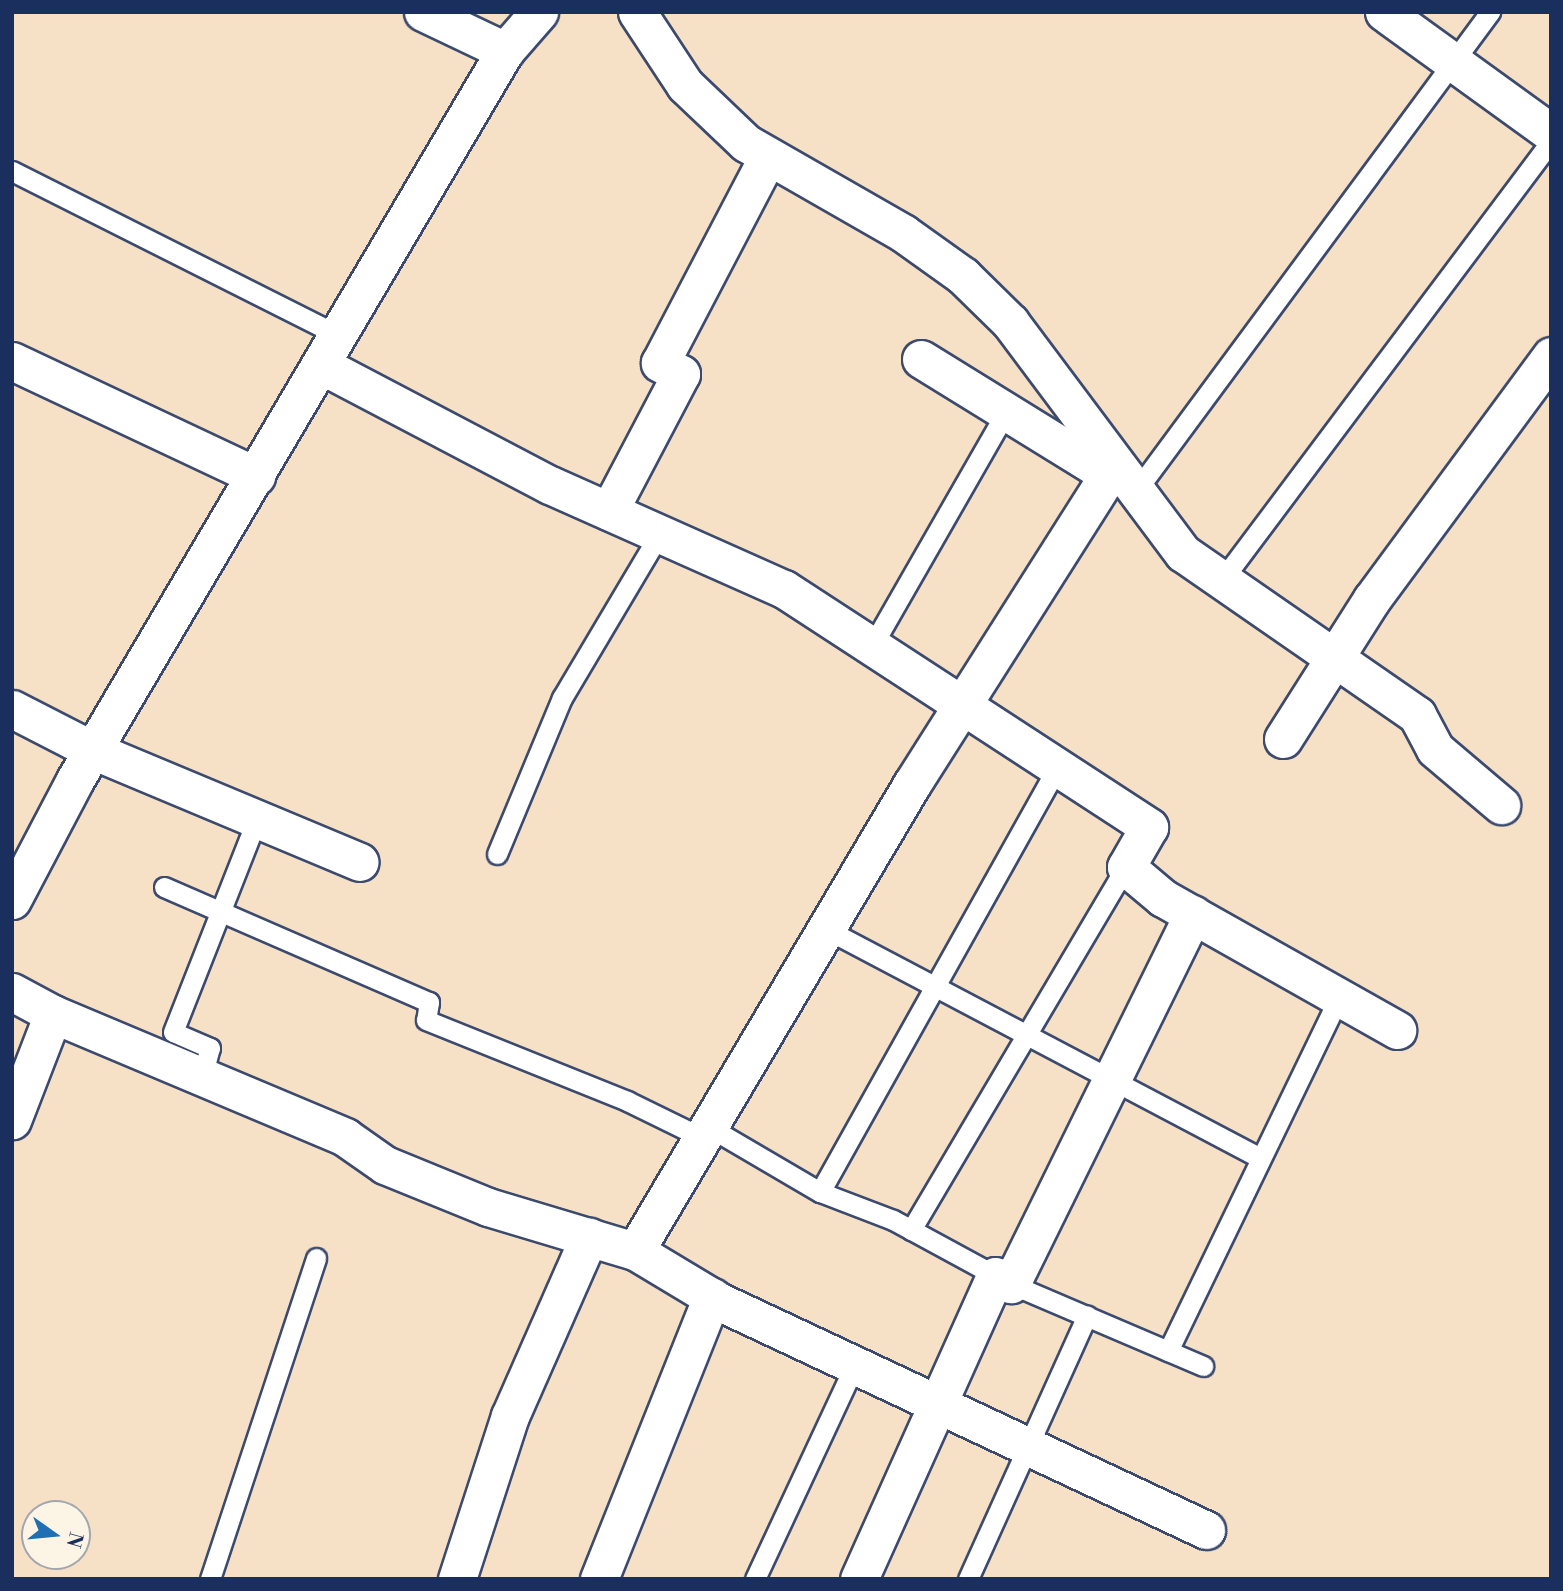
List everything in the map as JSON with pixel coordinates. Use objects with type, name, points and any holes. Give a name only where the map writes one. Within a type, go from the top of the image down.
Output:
[{"type":"street","points":[[424,12],[505,51]]},
{"type":"street","points":[[12,900],[92,750],[331,351],[505,51],[539,12]]},
{"type":"street","points":[[637,12],[685,85],[746,143],[903,233],[963,276],[1010,322],[1120,477],[1183,553],[1417,715],[1435,749],[1501,806]]},
{"type":"street","points":[[1384,12],[1551,133]]},
{"type":"street","points":[[609,511],[681,374],[660,362],[768,156]]},
{"type":"street","points":[[331,351],[550,485],[784,589],[1149,827],[1126,867],[1163,898],[1338,1000],[1397,1030]]},
{"type":"street","points":[[1283,739],[1371,599],[1551,356]]},
{"type":"street","points":[[921,359],[1120,477]]},
{"type":"street","points":[[12,360],[256,476]]},
{"type":"street","points":[[635,1251],[826,929],[964,706],[1120,477]]},
{"type":"street","points":[[12,709],[92,750],[360,862]]},
{"type":"street","points":[[859,1579],[936,1406],[1110,1078],[1193,914]]},
{"type":"street","points":[[12,992],[53,1014],[345,1137],[386,1165],[449,1191],[635,1251],[712,1297],[854,1367],[1206,1530]]},
{"type":"street","points":[[12,1120],[53,1014]]},
{"type":"street","points":[[457,1579],[510,1416],[589,1237]]},
{"type":"street","points":[[599,1579],[712,1297]]},
{"type":"lane","points":[[1120,477],[1453,62],[1490,12]]},
{"type":"lane","points":[[1222,580],[1551,141]]},
{"type":"lane","points":[[12,171],[331,351]]},
{"type":"lane","points":[[872,646],[1007,409]]},
{"type":"lane","points":[[496,854],[562,698],[660,533]]},
{"type":"lane","points":[[820,1192],[1058,767]]},
{"type":"lane","points":[[202,1077],[210,1048],[173,1032],[257,819]]},
{"type":"lane","points":[[911,1230],[1023,1034],[1126,867]]},
{"type":"lane","points":[[164,887],[429,1002],[426,1020],[706,1132],[820,1192],[911,1230],[1003,1280],[1203,1366]]},
{"type":"lane","points":[[826,929],[1259,1157]]},
{"type":"lane","points":[[1168,1351],[1259,1157],[1338,1000]]},
{"type":"lane","points":[[209,1579],[316,1258]]},
{"type":"lane","points":[[968,1579],[1087,1317]]},
{"type":"lane","points":[[755,1579],[854,1367]]}]
